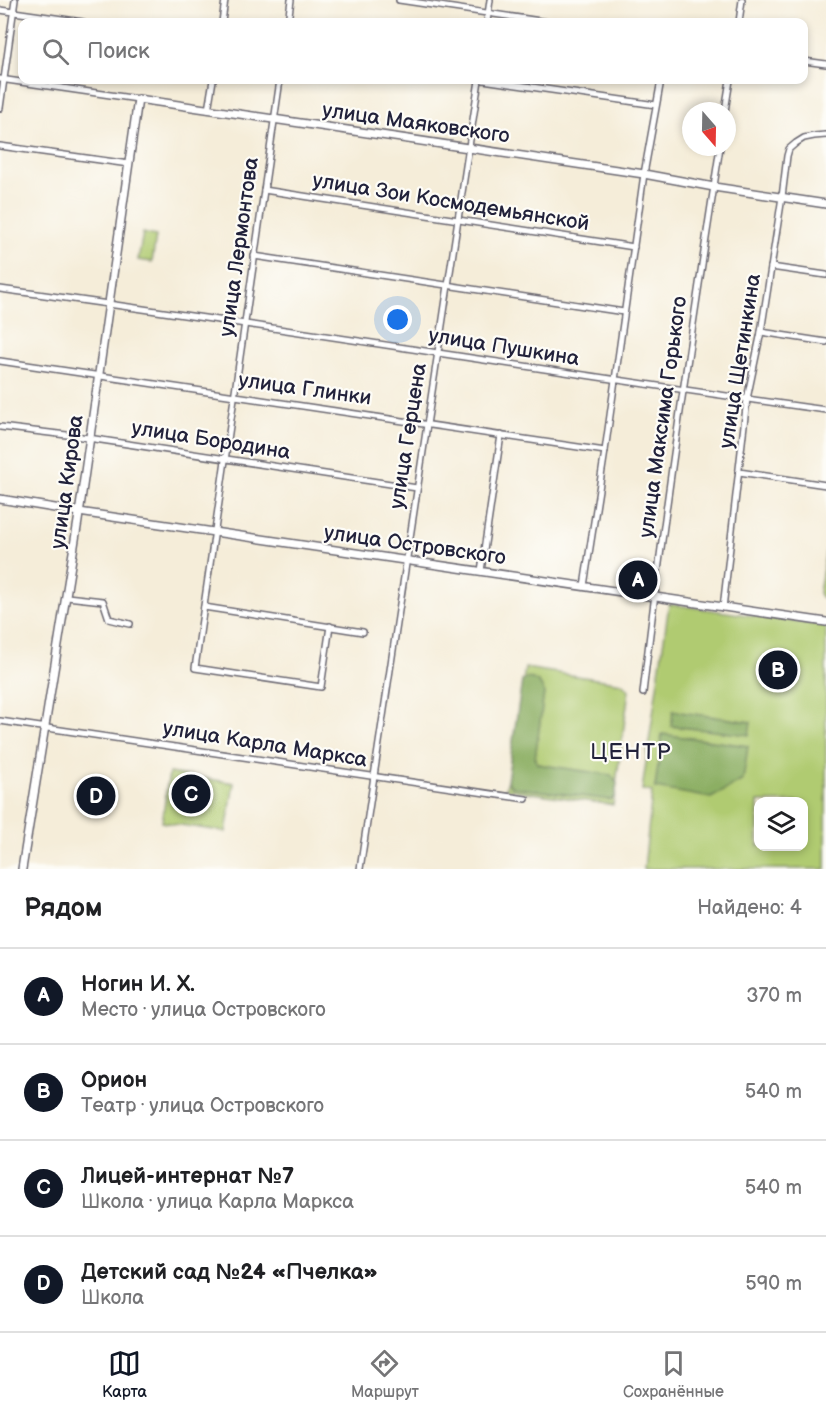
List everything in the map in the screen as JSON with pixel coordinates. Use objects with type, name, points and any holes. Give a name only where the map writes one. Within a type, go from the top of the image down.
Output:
[{"type":"street","points":[[0,108],[2,79],[15,0]]},
{"type":"street","points":[[223,18],[225,0]]},
{"type":"street","points":[[289,18],[291,0]]},
{"type":"street","points":[[399,0],[521,18]]},
{"type":"street","points":[[487,18],[490,0]]},
{"type":"street","points":[[740,18],[742,0]]},
{"type":"street","points":[[0,10],[55,18]]},
{"type":"street","points":[[808,62],[826,64]]},
{"type":"street","name":"улица Маяковского","points":[[2,79],[18,81]]},
{"type":"street","name":"улица Маяковского","points":[[36,84],[469,147],[826,204]]},
{"type":"street","points":[[208,110],[212,84]]},
{"type":"street","name":"улица Лермонтова","points":[[279,84],[195,669],[321,687],[330,626]]},
{"type":"street","name":"улица Герцена","points":[[360,869],[447,285],[480,84]]},
{"type":"street","points":[[509,84],[656,105]]},
{"type":"street","points":[[584,586],[644,174],[660,84]]},
{"type":"street","points":[[726,102],[729,84]]},
{"type":"street","name":"улица Кирова","points":[[22,869],[67,597],[138,99]]},
{"type":"street","name":"улица Щетинкина","points":[[723,608],[747,399],[761,332],[787,156],[789,149],[804,138],[826,135]]},
{"type":"street","points":[[0,146],[129,164]]},
{"type":"street","name":"улица Максима Горького","points":[[643,693],[653,597],[719,156]]},
{"type":"street","name":"улица Зои Космодемьянской","points":[[264,190],[634,247]]},
{"type":"street","points":[[254,256],[624,312]]},
{"type":"street","points":[[771,267],[826,275]]},
{"type":"street","name":"улица Пушкина","points":[[0,289],[108,303],[826,410]]},
{"type":"street","points":[[761,332],[826,342]]},
{"type":"street","name":"улица Глинки","points":[[0,361],[605,451]]},
{"type":"street","name":"улица Бородина","points":[[0,427],[90,438],[417,488]]},
{"type":"street","points":[[481,571],[501,435]]},
{"type":"street","points":[[739,472],[826,485]]},
{"type":"street","name":"улица Островского","points":[[0,499],[826,622]]},
{"type":"street","points":[[67,597],[103,601],[109,619],[130,624]]},
{"type":"street","points":[[204,607],[363,632]]},
{"type":"street","name":"улица Карла Маркса","points":[[0,721],[526,799]]},
{"type":"green space","points":[[143,233],[156,236],[152,262],[138,260]]},
{"type":"green space","points":[[826,550],[826,599],[819,593]]},
{"type":"green space","points":[[669,604],[826,626],[826,869],[644,869],[652,792],[642,790]]},
{"type":"green space","points":[[525,668],[622,683],[629,690],[613,805],[506,789]]},
{"type":"green space","points":[[528,678],[539,682],[544,693],[535,759],[537,763],[611,775],[617,783],[615,797],[610,800],[512,787],[507,781],[522,681]]},
{"type":"green space","points":[[673,711],[751,722],[749,735],[671,726]]},
{"type":"green space","points":[[662,734],[748,746],[743,780],[711,798],[655,788]]},
{"type":"green space","points":[[169,773],[234,783],[226,832],[162,822]]},
{"type":"place","name":"Ногин И. Х.","points":[[638,580]]},
{"type":"place","name":"Орион","points":[[778,670]]},
{"type":"place","name":"Лицей-интернат №7","points":[[191,794]]},
{"type":"place","name":"Детский сад №24 «Пчелка»","points":[[96,796]]},
{"type":"district","name":"ЦЕНТР","points":[[631,752]]}]
